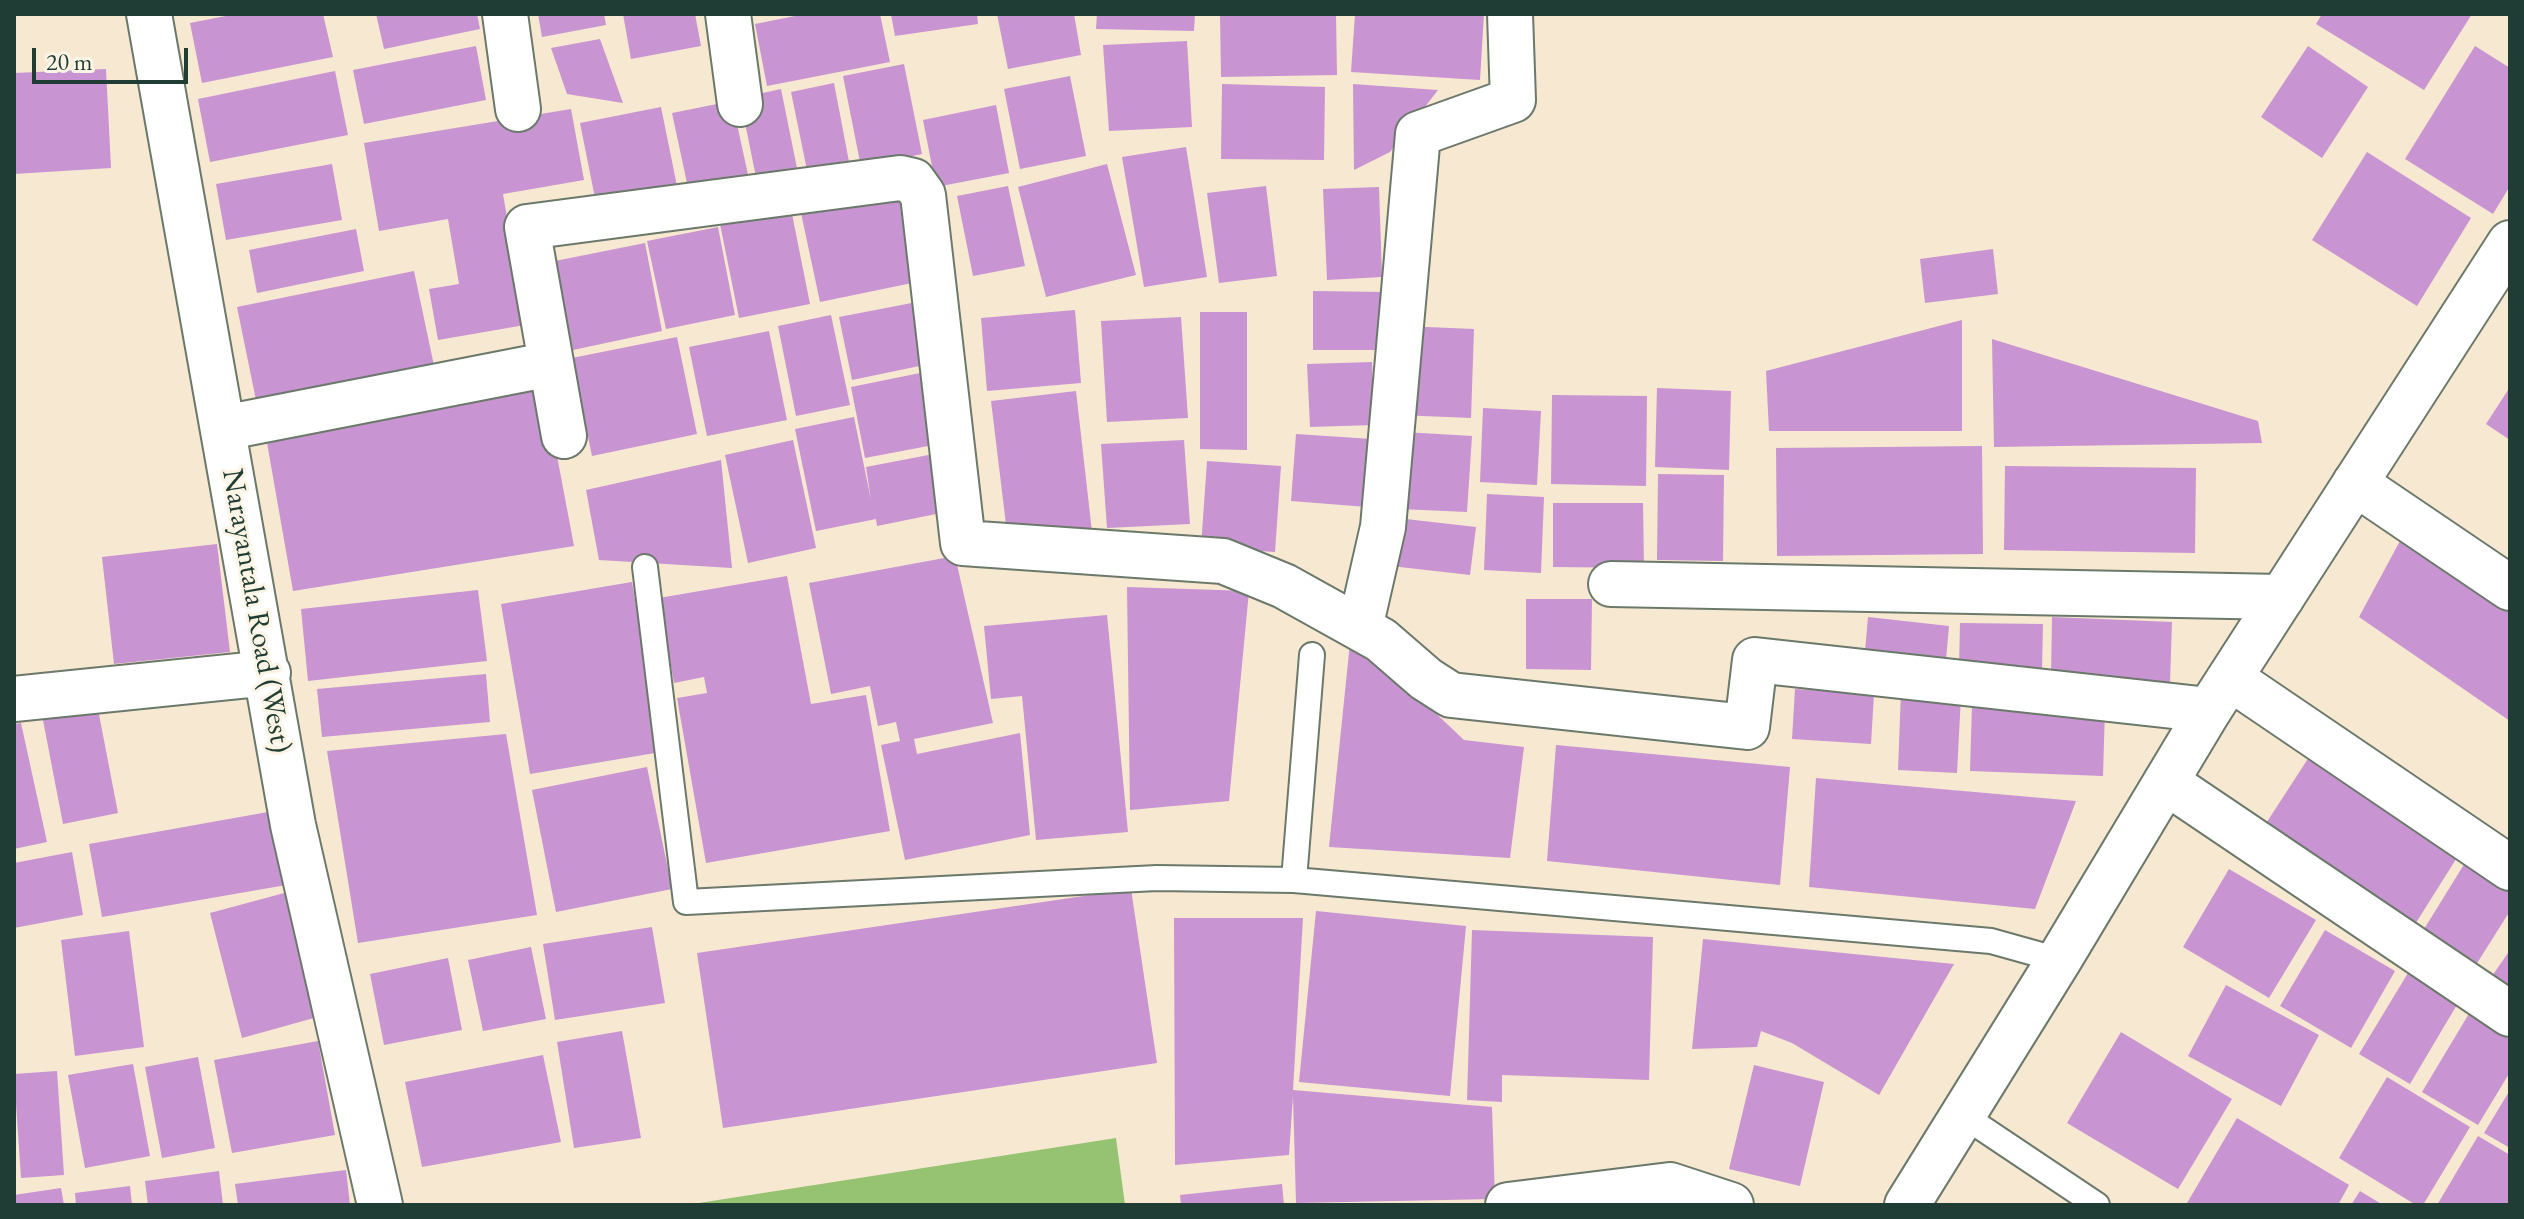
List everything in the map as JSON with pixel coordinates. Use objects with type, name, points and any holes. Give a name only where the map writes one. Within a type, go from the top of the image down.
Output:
[{"type":"street","name":"Narayantala Road (West)","points":[[149,14],[293,825],[380,1205]]},
{"type":"street","points":[[505,14],[518,109]]},
{"type":"street","points":[[728,14],[740,104]]},
{"type":"street","points":[[1360,628],[1383,527],[1418,134],[1513,100],[1510,14]]},
{"type":"street","points":[[564,436],[527,227],[900,178],[913,181],[923,195],[963,543],[1223,561],[1284,586],[1381,640],[1426,679],[1451,695],[1747,727],[1755,660],[2220,694],[2510,868]]},
{"type":"street","points":[[1907,1205],[2220,694],[2355,483],[2497,289],[2510,243]]},
{"type":"street","points":[[223,428],[551,364]]},
{"type":"street","points":[[2355,483],[2510,588]]},
{"type":"street","points":[[1611,584],[2282,597]]},
{"type":"street","points":[[14,699],[268,673]]},
{"type":"street","points":[[2166,782],[2510,1014]]},
{"type":"street","points":[[1508,1205],[1670,1185],[1731,1205]]},
{"type":"lane","points":[[645,567],[686,902],[1157,878],[1294,880],[1991,941],[2059,960]]},
{"type":"lane","points":[[1294,880],[1312,655]]},
{"type":"lane","points":[[1961,1114],[2097,1205]]},
{"type":"green space","points":[[1116,1138],[1125,1205],[686,1205]]},
{"type":"building","points":[[236,14],[323,14],[333,57],[202,83],[190,23]]},
{"type":"building","points":[[376,14],[477,14],[480,29],[384,49]]},
{"type":"building","points":[[538,14],[604,14],[606,25],[542,37]]},
{"type":"building","points":[[623,14],[695,14],[701,46],[631,59]]},
{"type":"building","points":[[805,14],[880,14],[890,62],[767,86],[755,24]]},
{"type":"building","points":[[891,14],[977,14],[978,24],[895,36]]},
{"type":"building","points":[[997,14],[1074,14],[1081,55],[1008,69]]},
{"type":"building","points":[[1097,14],[1195,14],[1194,31],[1096,29]]},
{"type":"building","points":[[1220,14],[1336,14],[1337,75],[1221,77]]},
{"type":"building","points":[[1355,14],[1484,14],[1480,80],[1351,72]]},
{"type":"building","points":[[2322,14],[2472,14],[2424,90],[2316,24]]},
{"type":"building","points":[[600,39],[623,103],[567,94],[551,48]]},
{"type":"building","points":[[1187,41],[1192,127],[1109,131],[1103,45]]},
{"type":"building","points":[[476,46],[486,100],[364,124],[353,70]]},
{"type":"building","points":[[2308,46],[2368,87],[2322,158],[2261,117]]},
{"type":"building","points":[[2475,46],[2510,68],[2510,186],[2493,214],[2405,159]]},
{"type":"building","points":[[904,64],[922,154],[861,167],[843,76]]},
{"type":"building","points":[[106,69],[111,168],[14,174],[14,73]]},
{"type":"building","points":[[335,71],[348,135],[210,162],[198,99]]},
{"type":"building","points":[[1070,76],[1086,156],[1020,169],[1004,89]]},
{"type":"building","points":[[834,83],[850,167],[808,175],[791,92]]},
{"type":"building","points":[[1222,84],[1325,87],[1324,160],[1221,159]]},
{"type":"building","points":[[1353,84],[1438,90],[1390,152],[1354,170]]},
{"type":"building","points":[[781,89],[798,173],[757,182],[740,98]]},
{"type":"building","points":[[732,101],[750,184],[690,197],[672,113]]},
{"type":"building","points":[[996,105],[1009,173],[936,187],[923,120]]},
{"type":"building","points":[[661,107],[677,186],[596,203],[580,123]]},
{"type":"building","points":[[571,109],[584,180],[503,194],[525,325],[438,340],[429,289],[459,284],[448,219],[379,231],[364,143]]},
{"type":"building","points":[[1186,147],[1207,277],[1144,287],[1122,157]]},
{"type":"building","points":[[2367,152],[2471,218],[2417,306],[2312,240]]},
{"type":"building","points":[[332,164],[342,220],[226,240],[216,184]]},
{"type":"building","points":[[1107,164],[1136,275],[1046,297],[1018,187]]},
{"type":"building","points":[[1008,186],[1025,266],[973,276],[957,196]]},
{"type":"building","points":[[1266,186],[1277,276],[1219,283],[1207,193]]},
{"type":"building","points":[[1379,187],[1382,277],[1327,280],[1323,189]]},
{"type":"building","points":[[899,194],[917,282],[820,302],[801,213]]},
{"type":"building","points":[[791,209],[810,304],[739,318],[720,224]]},
{"type":"building","points":[[718,227],[735,315],[666,329],[647,241]]},
{"type":"building","points":[[356,229],[364,271],[257,293],[249,250]]},
{"type":"building","points":[[645,243],[662,331],[573,350],[555,261]]},
{"type":"building","points":[[1993,249],[1998,294],[1925,303],[1920,259]]},
{"type":"building","points":[[414,271],[436,375],[258,410],[237,307]]},
{"type":"building","points":[[1313,291],[1385,292],[1385,350],[1313,350]]},
{"type":"building","points":[[917,302],[929,364],[852,380],[839,317]]},
{"type":"building","points":[[1075,310],[1081,383],[987,391],[981,318]]},
{"type":"building","points":[[1200,312],[1247,312],[1247,450],[1200,449]]},
{"type":"building","points":[[831,315],[850,405],[796,416],[778,326]]},
{"type":"building","points":[[1181,317],[1188,418],[1107,422],[1101,321]]},
{"type":"building","points":[[1962,320],[1962,431],[1769,431],[1766,371]]},
{"type":"building","points":[[1403,326],[1474,329],[1471,418],[1399,415]]},
{"type":"building","points":[[769,331],[787,420],[707,436],[689,347]]},
{"type":"building","points":[[677,337],[697,434],[592,456],[572,358]]},
{"type":"building","points":[[1992,339],[2258,421],[2262,443],[1994,447]]},
{"type":"building","points":[[1372,362],[1374,425],[1310,427],[1307,364]]},
{"type":"building","points":[[930,371],[944,443],[865,458],[851,387]]},
{"type":"building","points":[[544,387],[574,546],[293,591],[266,437]]},
{"type":"building","points":[[2510,387],[2510,440],[2486,424]]},
{"type":"building","points":[[1657,388],[1731,391],[1729,470],[1655,467]]},
{"type":"building","points":[[1076,391],[1092,532],[1008,541],[991,401]]},
{"type":"building","points":[[1552,395],[1647,396],[1646,486],[1551,484]]},
{"type":"building","points":[[1483,408],[1541,411],[1537,485],[1480,482]]},
{"type":"building","points":[[854,417],[871,500],[866,467],[939,453],[951,511],[877,526],[876,519],[816,531],[795,429]]},
{"type":"building","points":[[1404,432],[1472,436],[1467,512],[1400,509]]},
{"type":"building","points":[[1296,434],[1372,439],[1367,507],[1291,501]]},
{"type":"building","points":[[793,440],[816,548],[748,563],[725,455]]},
{"type":"building","points":[[1184,440],[1190,524],[1107,528],[1101,444]]},
{"type":"building","points":[[1982,446],[1983,554],[1777,556],[1776,448]]},
{"type":"building","points":[[721,460],[732,568],[599,560],[586,490]]},
{"type":"building","points":[[1207,461],[1281,466],[1275,552],[1201,547]]},
{"type":"building","points":[[2005,466],[2196,468],[2195,553],[2004,550]]},
{"type":"building","points":[[1658,474],[1724,475],[1723,561],[1657,560]]},
{"type":"building","points":[[1487,494],[1544,497],[1541,573],[1484,570]]},
{"type":"building","points":[[1553,503],[1643,503],[1644,568],[1553,567]]},
{"type":"building","points":[[1397,518],[1476,527],[1470,575],[1391,566]]},
{"type":"building","points":[[2400,541],[2510,611],[2510,721],[2359,617]]},
{"type":"building","points":[[217,544],[230,652],[114,664],[102,557]]},
{"type":"building","points":[[955,556],[993,723],[914,739],[917,754],[1020,733],[1030,835],[905,860],[881,745],[900,741],[896,722],[878,726],[870,686],[831,694],[809,583]]},
{"type":"building","points":[[787,576],[811,704],[866,695],[890,831],[706,863],[677,698],[707,693],[704,677],[674,683],[659,598]]},
{"type":"building","points":[[632,582],[661,752],[530,774],[501,604]]},
{"type":"building","points":[[1127,587],[1249,591],[1229,801],[1130,810]]},
{"type":"building","points":[[478,590],[487,661],[308,681],[301,609]]},
{"type":"building","points":[[1526,599],[1592,599],[1591,670],[1526,669]]},
{"type":"building","points":[[1107,615],[1128,832],[1036,840],[1022,696],[991,699],[984,626]]},
{"type":"building","points":[[1868,617],[1949,626],[1945,671],[1864,663]]},
{"type":"building","points":[[2052,617],[2172,622],[2170,683],[2051,678]]},
{"type":"building","points":[[1960,623],[2043,624],[2042,670],[1959,669]]},
{"type":"building","points":[[1351,633],[1464,740],[1524,747],[1510,858],[1329,847]]},
{"type":"building","points":[[486,674],[490,722],[322,737],[317,689]]},
{"type":"building","points":[[1795,689],[1874,694],[1871,744],[1792,739]]},
{"type":"building","points":[[1901,692],[1961,696],[1957,773],[1898,770]]},
{"type":"building","points":[[97,704],[118,813],[63,824],[42,715]]},
{"type":"building","points":[[1972,704],[2105,709],[2103,776],[1970,771]]},
{"type":"building","points":[[21,723],[47,842],[14,849],[14,724]]},
{"type":"building","points":[[506,734],[537,915],[358,943],[327,751]]},
{"type":"building","points":[[1556,745],[1790,767],[1780,885],[1547,861]]},
{"type":"building","points":[[2313,751],[2463,848],[2414,926],[2263,828]]},
{"type":"building","points":[[647,767],[672,889],[556,912],[532,790]]},
{"type":"building","points":[[1816,778],[2076,801],[2035,909],[1809,887]]},
{"type":"building","points":[[279,810],[292,884],[102,917],[89,844]]},
{"type":"building","points":[[72,852],[83,915],[14,928],[14,863]]},
{"type":"building","points":[[2468,858],[2510,885],[2510,911],[2474,968],[2421,934]]},
{"type":"building","points":[[2229,869],[2316,920],[2269,998],[2183,947]]},
{"type":"building","points":[[1131,889],[1157,1063],[723,1128],[697,953]]},
{"type":"building","points":[[288,892],[321,1016],[242,1038],[210,913]]},
{"type":"building","points":[[1316,911],[1466,926],[1450,1096],[1299,1082]]},
{"type":"building","points":[[1174,918],[1303,918],[1293,1090],[1492,1107],[1495,1199],[1296,1203],[1293,1096],[1289,1155],[1175,1165]]},
{"type":"building","points":[[652,927],[665,1003],[555,1020],[543,944]]},
{"type":"building","points":[[1472,930],[1653,937],[1649,1080],[1502,1075],[1502,1102],[1467,1100]]},
{"type":"building","points":[[2325,930],[2395,971],[2351,1048],[2280,1006]]},
{"type":"building","points":[[129,931],[144,1047],[75,1056],[61,940]]},
{"type":"building","points":[[1703,939],[1954,964],[1879,1095],[1792,1043],[1761,1031],[1757,1047],[1692,1049]]},
{"type":"building","points":[[531,947],[546,1019],[483,1031],[468,960]]},
{"type":"building","points":[[2510,950],[2510,993],[2490,979]]},
{"type":"building","points":[[448,958],[462,1030],[384,1045],[370,974]]},
{"type":"building","points":[[2408,973],[2458,1003],[2410,1084],[2359,1054]]},
{"type":"building","points":[[2226,985],[2319,1035],[2281,1106],[2188,1056]]},
{"type":"building","points":[[2470,1012],[2510,1036],[2510,1072],[2478,1125],[2422,1092]]},
{"type":"building","points":[[622,1031],[641,1138],[574,1148],[557,1042]]},
{"type":"building","points":[[2121,1032],[2232,1099],[2178,1189],[2067,1123]]},
{"type":"building","points":[[318,1041],[335,1135],[232,1153],[214,1060]]},
{"type":"building","points":[[543,1055],[561,1142],[422,1167],[405,1082]]},
{"type":"building","points":[[198,1057],[215,1148],[162,1158],[145,1067]]},
{"type":"building","points":[[133,1064],[150,1156],[85,1168],[68,1075]]},
{"type":"building","points":[[1754,1065],[1824,1082],[1800,1186],[1729,1169]]},
{"type":"building","points":[[57,1071],[64,1175],[21,1178],[14,1074]]},
{"type":"building","points":[[2387,1077],[2470,1127],[2423,1205],[2416,1205],[2339,1158]]},
{"type":"building","points":[[2510,1090],[2510,1148],[2484,1133]]},
{"type":"building","points":[[2237,1118],[2349,1185],[2338,1205],[2187,1203]]},
{"type":"building","points":[[2478,1136],[2510,1155],[2510,1205],[2437,1205]]},
{"type":"building","points":[[346,1170],[350,1205],[238,1205],[235,1184]]},
{"type":"building","points":[[219,1171],[223,1205],[148,1205],[145,1181]]},
{"type":"building","points":[[1282,1184],[1284,1205],[1181,1205],[1180,1195]]},
{"type":"building","points":[[130,1186],[132,1205],[76,1205],[75,1193]]},
{"type":"building","points":[[61,1188],[64,1205],[14,1205],[14,1195]]},
{"type":"building","points":[[2360,1191],[2383,1205],[2351,1205]]}]
